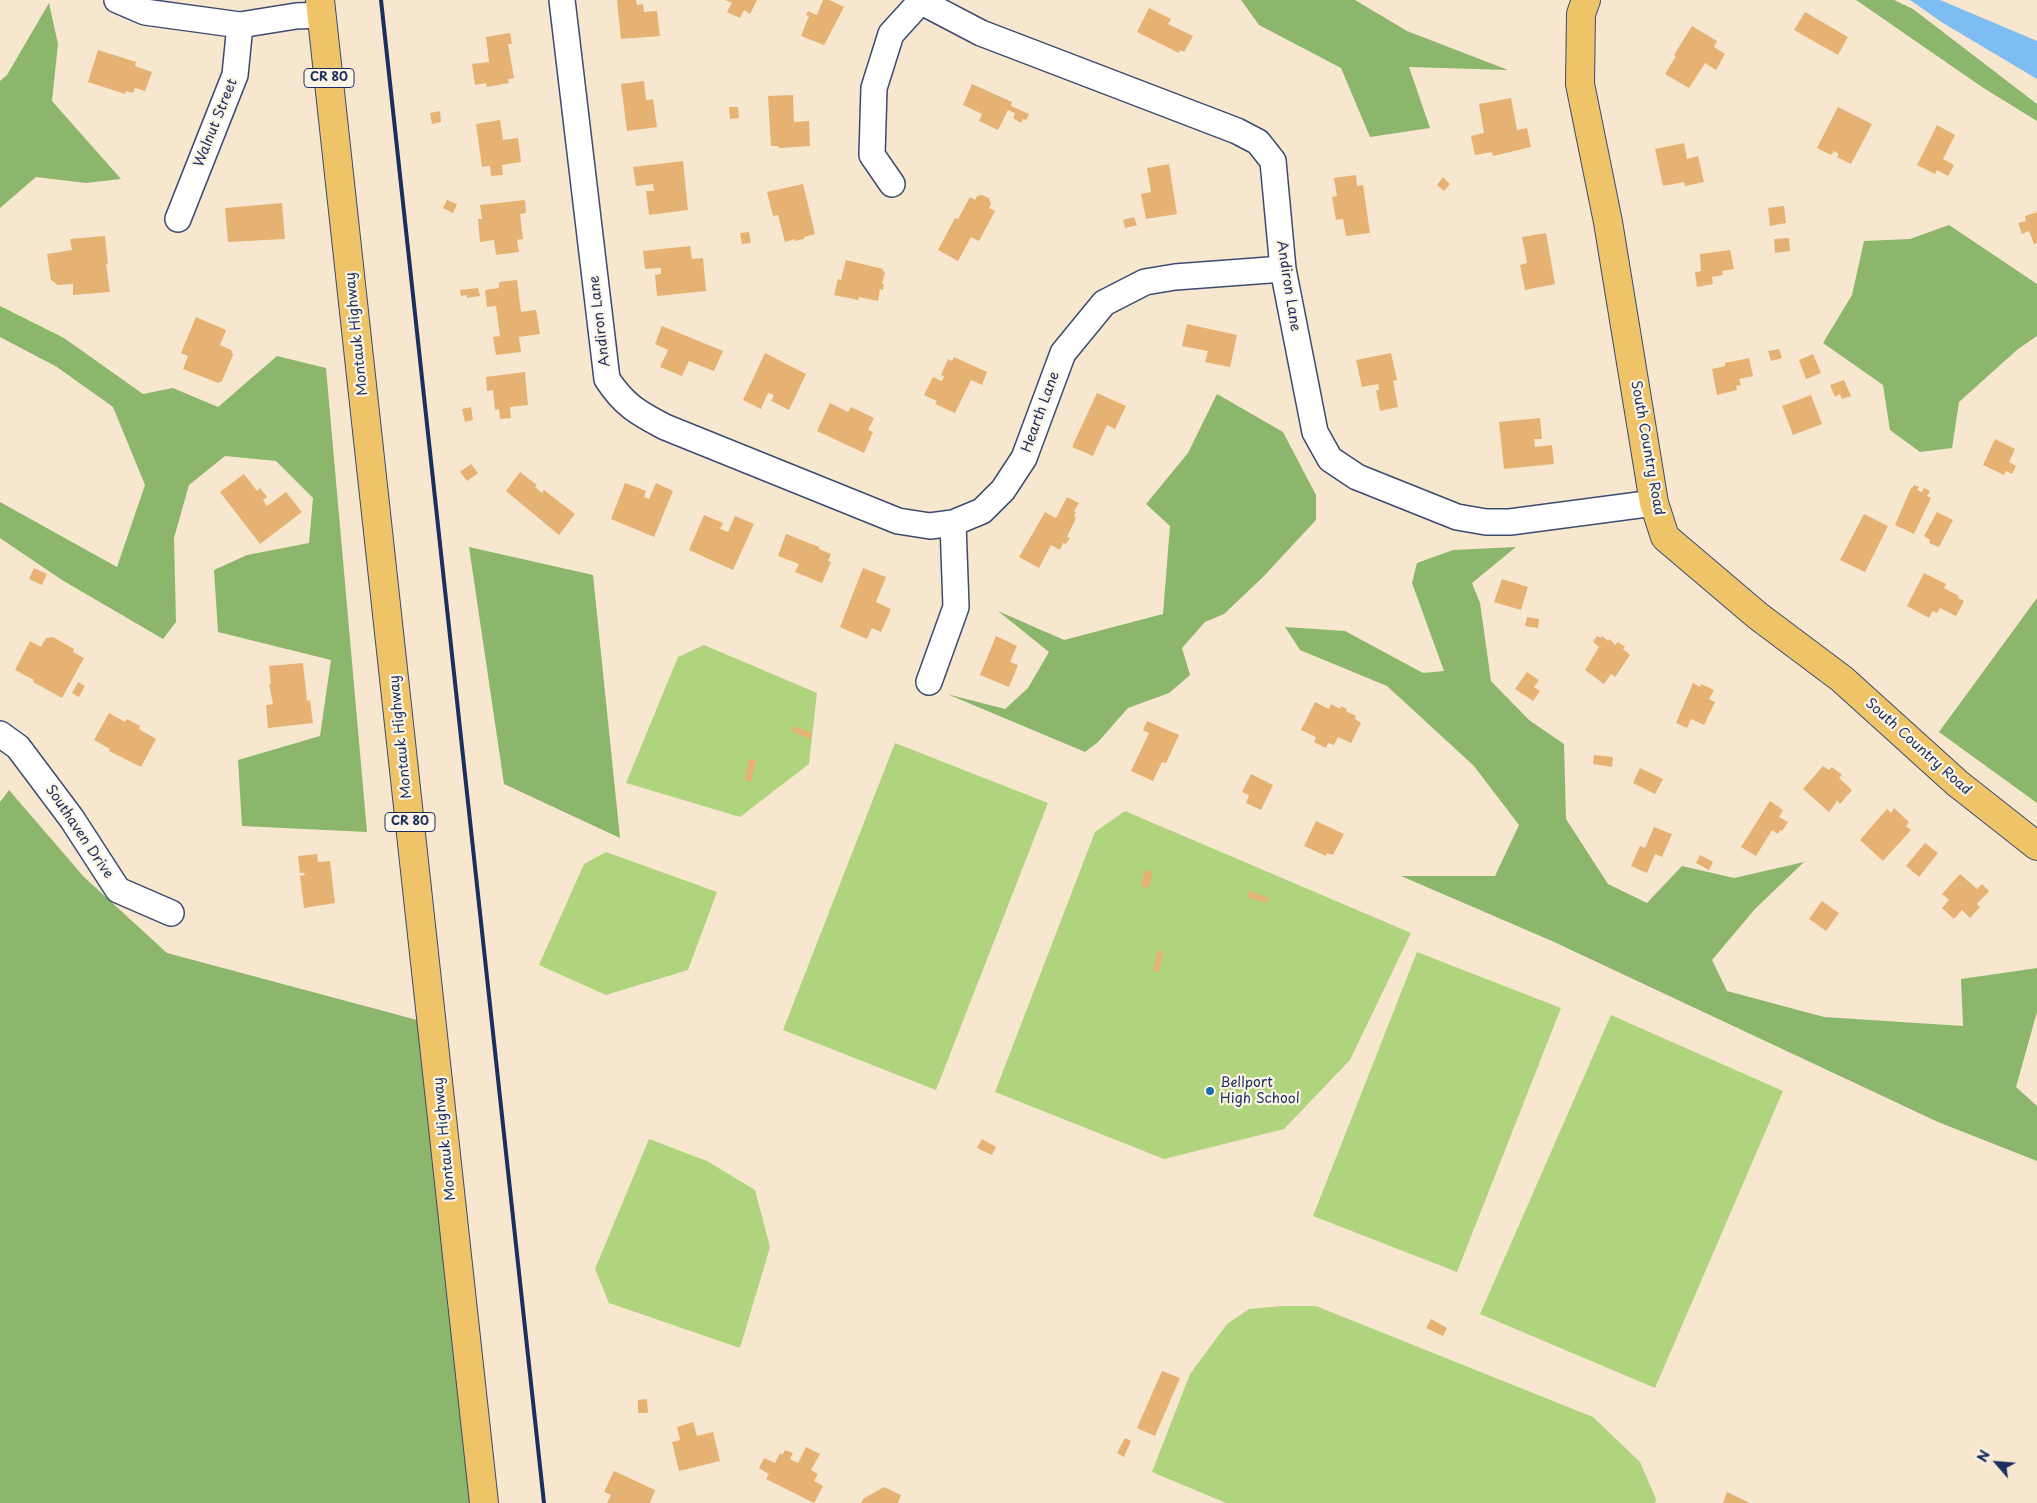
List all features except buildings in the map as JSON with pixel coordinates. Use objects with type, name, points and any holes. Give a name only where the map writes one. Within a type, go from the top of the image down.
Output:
[{"type":"main road","name":"South Country Road","points":[[1586,0],[1581,14],[1580,84],[1608,222],[1654,503],[1665,537],[1758,616],[1842,679],[1957,782],[2037,846]]},
{"type":"main road","name":"Montauk Highway","points":[[321,8],[484,1503]]},
{"type":"street","points":[[117,0],[145,12],[240,25],[296,16],[321,8]]},
{"type":"street","name":"Andiron Lane","points":[[562,0],[607,379],[619,397],[640,414],[665,427],[898,521],[930,526],[953,523]]},
{"type":"street","points":[[892,184],[872,155],[874,88],[892,34],[919,1]]},
{"type":"street","name":"Andiron Lane","points":[[919,1],[981,33],[1237,131],[1258,142],[1273,161],[1283,269],[1315,432],[1330,459],[1357,477],[1457,517],[1486,522],[1510,522],[1654,503]]},
{"type":"street","name":"Walnut Street","points":[[178,219],[235,75],[240,25]]},
{"type":"street","name":"Hearth Lane","points":[[953,523],[982,511],[1003,490],[1024,458],[1062,353],[1104,303],[1145,282],[1175,277],[1283,269]]},
{"type":"street","points":[[929,682],[956,607],[953,523]]},
{"type":"street","name":"Southaven Drive","points":[[0,734],[18,747],[72,819],[118,890],[171,913]]},
{"type":"green space","points":[[1241,0],[1355,0],[1407,31],[1508,70],[1409,67],[1430,128],[1370,137],[1341,68],[1259,25]]},
{"type":"green space","points":[[1856,0],[1894,0],[1913,9],[2037,104],[2037,121],[1982,87]]},
{"type":"green space","points":[[49,3],[58,44],[52,101],[121,179],[86,183],[36,177],[0,208],[0,81],[7,75]]},
{"type":"green space","points":[[1949,225],[2037,284],[2037,336],[2018,349],[1959,402],[1952,448],[1920,452],[1890,430],[1883,385],[1823,343],[1852,295],[1864,241],[1910,239]]},
{"type":"green space","points":[[0,306],[64,338],[143,394],[173,388],[218,407],[277,356],[326,368],[367,832],[242,826],[238,760],[320,736],[331,660],[218,632],[214,570],[247,555],[309,543],[313,498],[276,461],[225,456],[189,485],[174,538],[176,622],[163,639],[62,580],[0,538],[0,502],[117,567],[145,485],[113,407],[57,367],[0,337]]},
{"type":"green space","points":[[1217,394],[1283,432],[1316,495],[1316,520],[1263,577],[1224,614],[1205,622],[1182,648],[1190,675],[1169,693],[1128,708],[1098,742],[1085,752],[947,694],[1005,709],[1028,688],[1049,652],[998,611],[1064,640],[1163,614],[1170,526],[1146,504],[1188,453]]},
{"type":"green space","points":[[469,547],[593,575],[620,838],[504,784]]},
{"type":"green space","points":[[1516,547],[1472,583],[1480,603],[1491,681],[1529,720],[1564,744],[1566,819],[1608,884],[1647,903],[1682,866],[1734,878],[1804,862],[1755,909],[1712,960],[1727,991],[1824,1017],[1963,1026],[1961,979],[2037,968],[2037,1012],[2016,1087],[2037,1106],[2037,1161],[1938,1122],[1552,941],[1401,876],[1495,876],[1519,825],[1474,766],[1387,686],[1300,650],[1285,627],[1345,631],[1423,673],[1444,671],[1412,583],[1417,563],[1453,550]]},
{"type":"green space","points":[[2037,598],[2037,803],[1939,732]]},
{"type":"green space","points":[[704,645],[817,693],[809,764],[740,817],[626,783],[678,657]]},
{"type":"green space","points":[[895,743],[1048,803],[936,1090],[783,1030]]},
{"type":"green space","points":[[9,790],[84,877],[167,953],[432,1024],[484,1503],[0,1503],[0,802]]},
{"type":"green space","points":[[1125,811],[1411,933],[1350,1060],[1284,1129],[1164,1159],[995,1092],[1095,832]]},
{"type":"green space","points":[[606,852],[717,892],[688,970],[606,995],[539,965],[584,864]]},
{"type":"green space","points":[[1417,952],[1561,1008],[1457,1272],[1313,1216]]},
{"type":"green space","points":[[1611,1015],[1783,1091],[1655,1388],[1480,1314]]},
{"type":"green space","points":[[649,1139],[707,1161],[755,1190],[770,1247],[740,1348],[609,1303],[595,1269]]},
{"type":"green space","points":[[1282,1306],[1316,1306],[1593,1417],[1640,1462],[1656,1499],[1655,1503],[1226,1503],[1152,1472],[1190,1374],[1227,1324],[1249,1309]]},
{"type":"water","points":[[1910,0],[1940,0],[2037,41],[2037,79],[1943,23]]},
{"type":"railway","points":[[381,0],[544,1503]]},
{"type":"place","name":"Bellport High School","points":[[1210,1091]]}]
